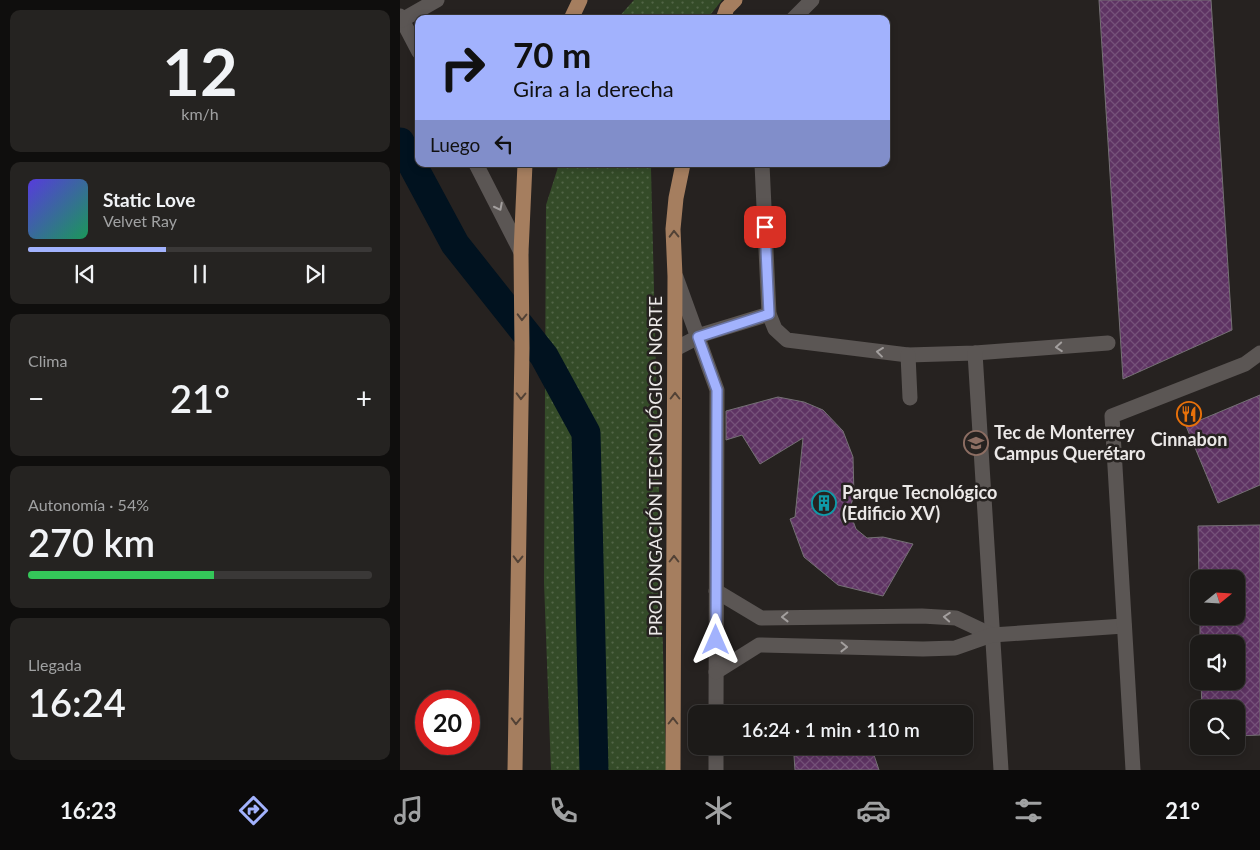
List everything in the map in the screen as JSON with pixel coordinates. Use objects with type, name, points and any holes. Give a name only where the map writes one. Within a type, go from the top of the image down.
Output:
[{"type":"main road","points":[[573,15],[580,0]]},
{"type":"main road","points":[[724,15],[727,8],[735,0]]},
{"type":"main road","points":[[515,770],[522,252],[525,167]]},
{"type":"main road","name":"PROLONGACIÓN TECNOLÓGICO NORTE","points":[[673,770],[675,276],[673,228],[676,198],[682,167]]},
{"type":"street","points":[[415,44],[401,18],[437,0]]},
{"type":"street","points":[[797,15],[812,0]]},
{"type":"street","points":[[478,167],[522,252]]},
{"type":"street","points":[[762,167],[769,314],[775,330],[787,340],[908,355],[976,353],[1108,343]]},
{"type":"street","points":[[675,276],[717,390],[716,705]]},
{"type":"street","points":[[675,349],[698,337],[769,314]]},
{"type":"street","points":[[976,353],[1001,770]]},
{"type":"street","points":[[1133,770],[1112,416],[1245,364],[1260,353]]},
{"type":"street","points":[[908,355],[910,398]]},
{"type":"street","points":[[716,591],[761,618],[922,616],[956,618],[992,635]]},
{"type":"street","points":[[716,672],[759,645],[955,648],[992,635],[1124,626]]},
{"type":"street","points":[[716,755],[716,770]]},
{"type":"green space","points":[[634,0],[722,0],[710,15],[621,15]]},
{"type":"green space","points":[[558,167],[651,167],[666,770],[551,770],[544,583],[546,205]]},
{"type":"building","points":[[1099,0],[1211,0],[1232,330],[1123,379]]},
{"type":"building","points":[[1260,395],[1260,485],[1218,503],[1186,426]]},
{"type":"building","name":"Parque Tecnológico (Edificio XV)","points":[[778,397],[804,402],[823,410],[843,431],[853,457],[854,496],[849,510],[856,529],[867,538],[883,537],[913,544],[883,596],[838,585],[804,557],[790,519],[795,517],[803,438],[760,464],[742,435],[726,440],[726,411]]},
{"type":"building","points":[[1260,525],[1260,735],[1245,736],[1245,700],[1202,700],[1201,690],[1245,690],[1245,635],[1200,635],[1200,625],[1245,625],[1245,570],[1199,570],[1198,526]]},
{"type":"building","points":[[874,755],[879,770],[795,770],[794,756]]},
{"type":"waterway","points":[[400,142],[455,244],[544,356],[586,433],[594,770]]},
{"type":"place","name":"Cinnabon","points":[[1189,414]]},
{"type":"place","name":"Tec de Monterrey Campus Querétaro","points":[[976,443]]},
{"type":"place","name":"Parque Tecnológico (Edificio XV)","points":[[824,503]]},
{"type":"route","points":[[716,640],[717,390],[698,337],[769,314],[765,227]]}]
